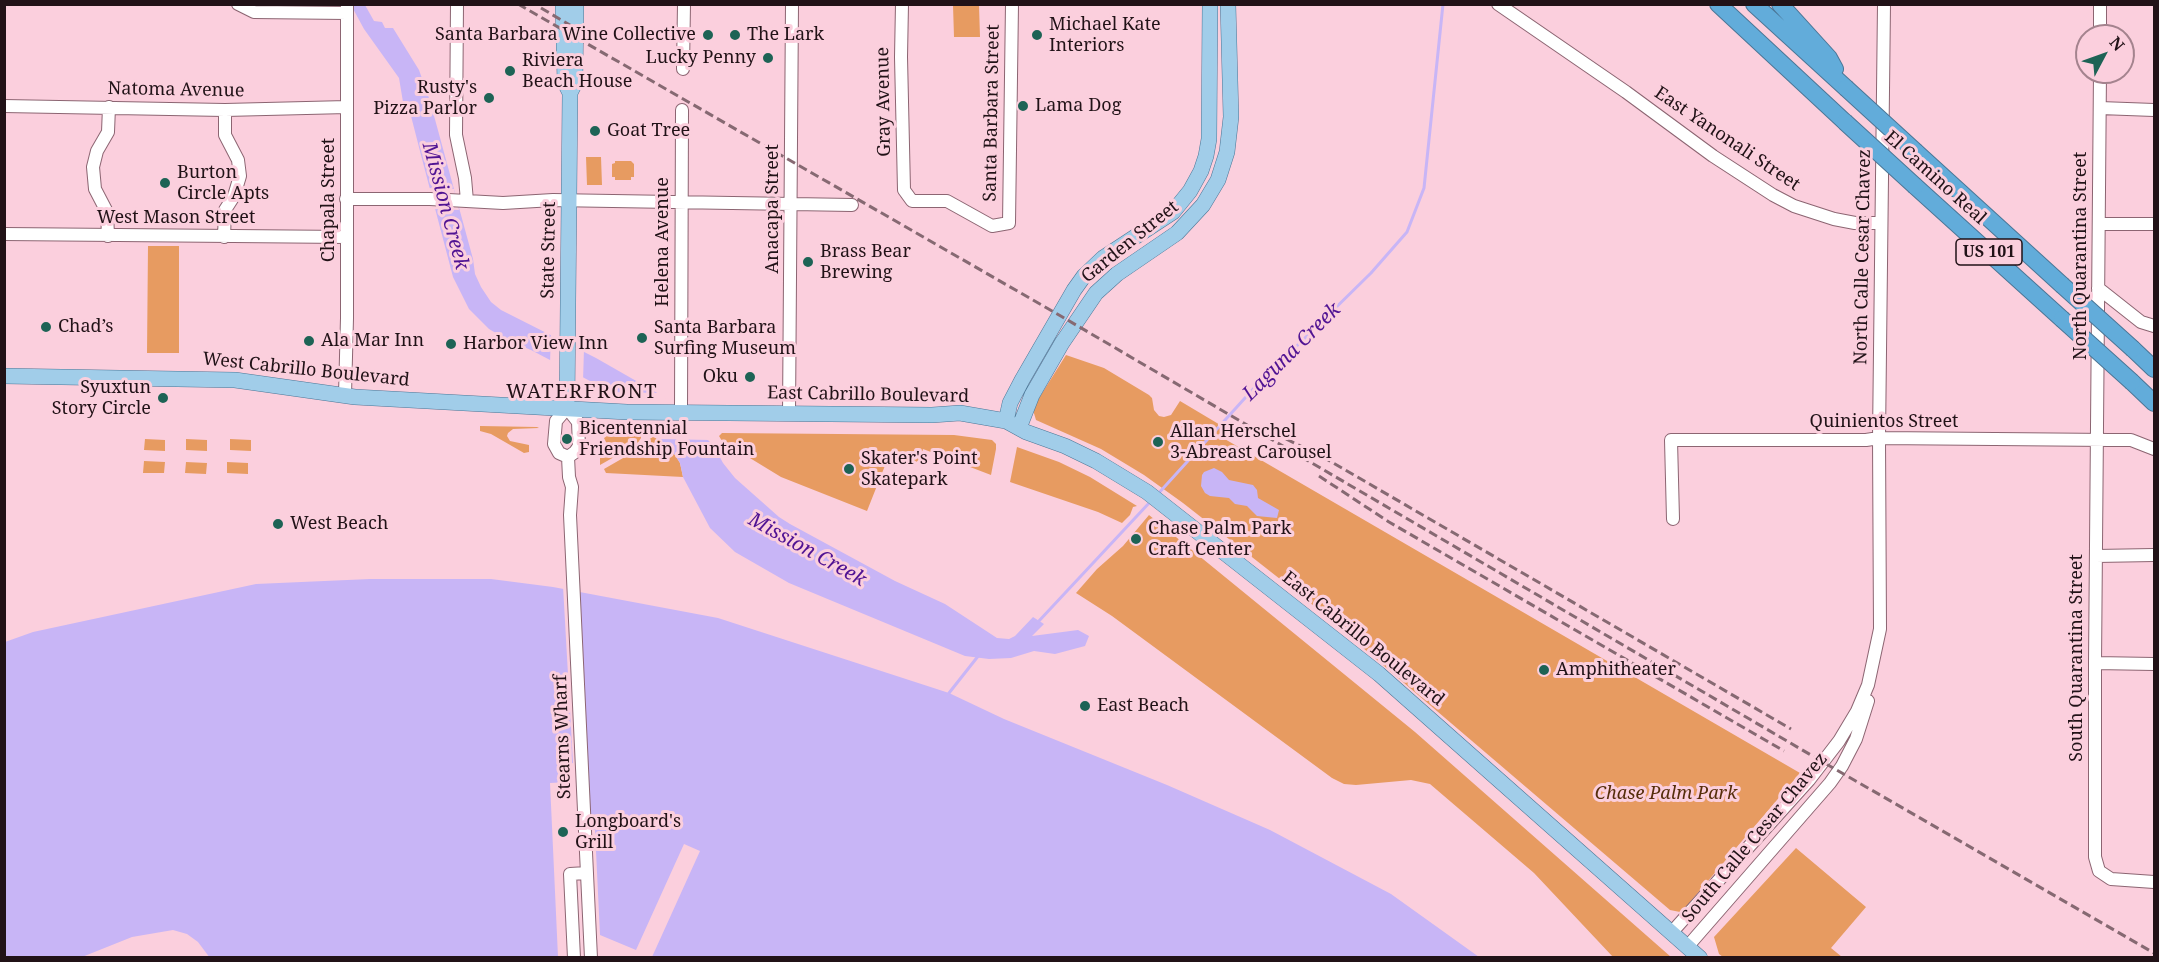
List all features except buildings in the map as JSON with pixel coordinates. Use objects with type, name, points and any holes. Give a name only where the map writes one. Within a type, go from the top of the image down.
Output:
[{"type":"highway","name":"El Camino Real","points":[[1718,4],[2154,403]]},
{"type":"highway","name":"El Camino Real","points":[[1754,4],[2154,369]]},
{"type":"highway","points":[[1780,4],[1829,58],[1846,88]]},
{"type":"main road","name":"State Street","points":[[563,4],[565,83],[570,93]]},
{"type":"main road","name":"State Street","points":[[567,408],[570,93],[575,83],[576,4]]},
{"type":"main road","name":"Garden Street","points":[[1012,424],[1010,402],[1059,315],[1084,276],[1103,258],[1173,212],[1190,191],[1201,171],[1209,139],[1210,4]]},
{"type":"main road","name":"Garden Street","points":[[1012,424],[1077,319],[1096,293],[1117,274],[1177,233],[1203,205],[1218,180],[1227,152],[1231,117],[1228,4]]},
{"type":"main road","name":"West Cabrillo Boulevard","points":[[4,376],[235,380],[345,395],[567,408]]},
{"type":"main road","name":"East Cabrillo Boulevard","points":[[567,408],[627,412],[932,415],[960,413],[1012,424],[1096,461],[1147,492],[1380,675],[1700,957]]},
{"type":"street","points":[[238,4],[254,12],[347,9]]},
{"type":"street","points":[[457,4],[456,135],[465,178],[462,200]]},
{"type":"street","points":[[683,69],[684,4]]},
{"type":"street","name":"Anacapa Street","points":[[789,414],[792,4]]},
{"type":"street","name":"Gray Avenue","points":[[902,4],[903,184],[909,198],[919,202],[947,201],[992,226],[1009,223]]},
{"type":"street","name":"Santa Barbara Street","points":[[1009,223],[1012,4]]},
{"type":"street","name":"East Yanonali Street","points":[[1498,4],[1626,92],[1713,156],[1794,206],[1834,219],[1855,223],[1881,223]]},
{"type":"street","name":"North Calle Cesar Chavez","points":[[1879,438],[1884,4]]},
{"type":"street","points":[[2100,4],[2100,24]]},
{"type":"street","name":"Chapala Street","points":[[345,395],[347,9]]},
{"type":"street","name":"North Quarantina Street","points":[[2097,440],[2100,84]]},
{"type":"street","name":"Natoma Avenue","points":[[4,106],[225,110],[347,107]]},
{"type":"street","points":[[108,236],[107,212],[95,189],[93,162],[108,132],[109,107]]},
{"type":"street","points":[[2100,108],[2154,110]]},
{"type":"street","points":[[224,237],[225,210],[234,196],[240,176],[238,160],[225,135],[225,110]]},
{"type":"street","name":"Helena Avenue","points":[[680,411],[682,110]]},
{"type":"street","points":[[346,199],[430,199],[503,203],[852,205]]},
{"type":"street","points":[[2098,224],[2154,224]]},
{"type":"street","name":"West Mason Street","points":[[4,234],[347,237]]},
{"type":"street","points":[[2098,288],[2141,322],[2154,326]]},
{"type":"street","name":"Stearns Wharf","points":[[567,408],[578,422],[579,446],[568,457],[559,453],[554,444],[556,421],[567,408]]},
{"type":"street","name":"Quinientos Street","points":[[1673,519],[1671,440],[1866,440],[1879,438],[2131,440],[2154,449]]},
{"type":"street","name":"South Calle Cesar Chavez","points":[[1672,932],[1809,780],[1839,741],[1857,711],[1868,685],[1880,629],[1879,438]]},
{"type":"street","name":"South Quarantina Street","points":[[2097,440],[2094,663],[2095,857],[2097,866],[2103,874],[2116,880],[2154,882]]},
{"type":"street","name":"Stearns Wharf","points":[[568,457],[572,487],[570,516],[591,957]]},
{"type":"street","points":[[2096,556],[2154,555]]},
{"type":"street","points":[[2094,663],[2154,664]]},
{"type":"street","name":"South Calle Cesar Chavez","points":[[1688,946],[1814,802],[1842,766],[1856,739],[1868,703],[1868,685]]},
{"type":"street","points":[[574,957],[570,874],[587,873]]},
{"type":"green space","points":[[953,5],[979,5],[980,37],[954,37]]},
{"type":"green space","points":[[586,157],[601,157],[602,185],[587,185]]},
{"type":"green space","points":[[615,161],[631,161],[634,164],[634,177],[631,177],[631,180],[615,180],[615,177],[612,177],[612,164]]},
{"type":"green space","points":[[148,246],[179,246],[179,353],[147,353]]},
{"type":"green space","name":"Chase Palm Park","points":[[1066,355],[1104,368],[1149,395],[1152,398],[1154,410],[1159,416],[1171,415],[1180,401],[1227,429],[1223,438],[1800,773],[1684,909],[1680,912],[1670,910],[1308,601],[1183,503],[1144,475],[1101,449],[1036,420],[1034,406]]},
{"type":"green space","points":[[480,426],[539,428],[513,429],[508,433],[510,441],[529,445],[529,452],[524,453],[491,434],[480,431]]},
{"type":"green space","points":[[615,431],[637,431],[641,438],[637,444],[600,465],[604,449],[608,449],[604,438]]},
{"type":"green space","points":[[722,433],[954,435],[992,440],[996,444],[996,449],[991,475],[923,449],[920,460],[907,466],[888,458],[867,511],[781,477],[722,441],[719,436]]},
{"type":"green space","points":[[653,437],[660,440],[675,455],[680,463],[683,477],[606,473],[604,469],[637,450]]},
{"type":"green space","points":[[145,439],[165,440],[165,451],[144,450]]},
{"type":"green space","points":[[186,439],[207,440],[207,451],[186,450]]},
{"type":"green space","points":[[230,439],[251,440],[251,451],[230,450]]},
{"type":"green space","points":[[1017,447],[1059,462],[1090,477],[1137,506],[1133,507],[1130,515],[1122,523],[1098,512],[1010,482]]},
{"type":"green space","points":[[144,461],[165,462],[164,473],[143,473]]},
{"type":"green space","points":[[186,462],[207,463],[206,474],[185,473]]},
{"type":"green space","points":[[227,462],[248,463],[248,474],[227,473]]},
{"type":"green space","points":[[1149,515],[1415,732],[1671,957],[1613,957],[1534,873],[1430,784],[1411,780],[1356,785],[1344,784],[1332,778],[1112,616],[1076,593],[1097,569],[1123,546]]},
{"type":"green space","points":[[1796,848],[1866,907],[1831,948],[1842,957],[1723,957],[1719,954],[1714,937]]},
{"type":"water","name":"Mission Creek","points":[[351,5],[365,5],[374,21],[382,22],[385,28],[393,28],[419,70],[430,101],[473,259],[475,274],[491,302],[501,310],[596,358],[659,394],[709,441],[735,478],[790,524],[895,581],[945,604],[997,638],[1009,639],[1015,636],[1033,617],[1044,624],[1032,636],[1078,630],[1089,636],[1085,646],[1055,654],[1034,651],[1011,658],[989,659],[965,656],[789,583],[735,552],[710,528],[683,477],[680,463],[675,455],[609,391],[511,342],[489,329],[469,309],[453,277],[411,116],[403,102],[399,78],[364,29]]},
{"type":"water","points":[[1214,468],[1222,472],[1229,480],[1253,485],[1257,490],[1258,498],[1279,510],[1277,518],[1257,516],[1247,506],[1235,504],[1229,498],[1210,496],[1205,493],[1201,486],[1202,475]]},
{"type":"water","points":[[370,579],[491,579],[553,587],[718,618],[949,693],[1004,719],[1167,785],[1270,830],[1391,894],[1479,957],[210,958],[198,942],[187,934],[173,930],[132,937],[82,957],[5,958],[5,642],[33,632],[256,584]]},
{"type":"pier","points":[[427,188],[454,189],[459,210],[433,209]]},
{"type":"pier","points":[[551,332],[584,349],[583,381],[550,363]]},
{"type":"pier","points":[[605,392],[660,393],[711,440],[657,439]]},
{"type":"pier","points":[[563,586],[580,589],[591,829],[595,830],[600,935],[636,950],[684,844],[700,851],[652,957],[558,957],[550,783],[569,782],[568,764],[573,763]]},
{"type":"waterway","name":"Laguna Creek","points":[[1157,495],[1255,387],[1371,273],[1407,232],[1424,188],[1443,4]]},
{"type":"waterway","name":"Laguna Creek","points":[[1038,622],[1150,502]]},
{"type":"waterway","points":[[949,693],[979,655]]},
{"type":"railway","points":[[518,4],[1059,315],[2154,953]]},
{"type":"railway","points":[[541,8],[580,31]]},
{"type":"railway","points":[[1286,439],[1323,457],[1791,729]]},
{"type":"railway","points":[[1319,476],[1389,522],[1784,751]]},
{"type":"place","name":"Santa Barbara Wine Collective","points":[[708,35]]},
{"type":"place","name":"The Lark","points":[[735,35]]},
{"type":"place","name":"Michael Kate Interiors","points":[[1037,35]]},
{"type":"place","name":"Lucky Penny","points":[[768,58]]},
{"type":"place","name":"Riviera Beach House","points":[[510,71]]},
{"type":"place","name":"Rusty's Pizza Parlor","points":[[489,98]]},
{"type":"place","name":"Lama Dog","points":[[1023,106]]},
{"type":"place","name":"Goat Tree","points":[[595,131]]},
{"type":"place","name":"Burton Circle Apts","points":[[165,183]]},
{"type":"place","name":"Brass Bear Brewing","points":[[808,262]]},
{"type":"place","name":"Chad’s","points":[[46,327]]},
{"type":"place","name":"Santa Barbara Surfing Museum","points":[[642,338]]},
{"type":"place","name":"Ala Mar Inn","points":[[309,341]]},
{"type":"place","name":"Harbor View Inn","points":[[451,344]]},
{"type":"place","name":"Oku","points":[[750,377]]},
{"type":"place","name":"Syuxtun Story Circle","points":[[163,398]]},
{"type":"place","name":"Bicentennial Friendship Fountain","points":[[567,439]]},
{"type":"place","name":"Allan Herschel 3-Abreast Carousel","points":[[1158,442]]},
{"type":"place","name":"Skater's Point Skatepark","points":[[849,469]]},
{"type":"place","name":"West Beach","points":[[278,524]]},
{"type":"place","name":"Chase Palm Park Craft Center","points":[[1136,539]]},
{"type":"place","name":"Amphitheater","points":[[1544,670]]},
{"type":"place","name":"East Beach","points":[[1085,706]]},
{"type":"place","name":"Longboard's Grill","points":[[563,832]]},
{"type":"district","name":"WATERFRONT","points":[[582,392]]}]
